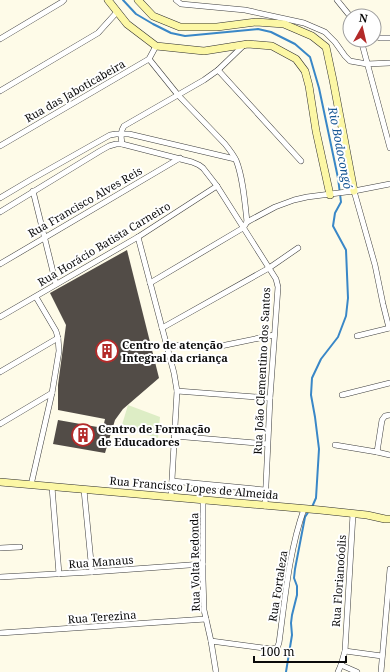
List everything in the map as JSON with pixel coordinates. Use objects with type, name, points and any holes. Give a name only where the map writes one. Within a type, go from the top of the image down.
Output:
[{"type":"street","points":[[0,39],[64,0]]},
{"type":"street","points":[[108,0],[127,24],[156,46],[204,51],[245,44],[272,46],[296,59],[305,70],[316,131],[332,194]]},
{"type":"street","points":[[138,0],[153,16],[180,27],[217,27],[256,22],[284,24],[312,36],[326,48],[351,192],[374,265],[382,304],[389,328],[357,336]]},
{"type":"street","points":[[176,0],[181,4],[245,10],[304,23],[325,32],[335,42],[344,56],[350,61],[367,64],[390,63]]},
{"type":"street","points":[[337,0],[344,8]]},
{"type":"street","points":[[0,91],[98,33],[118,12]]},
{"type":"street","points":[[122,144],[121,130],[124,126],[204,80],[218,70],[245,44]]},
{"type":"street","points":[[156,46],[149,59],[178,95],[225,144],[235,159],[248,222]]},
{"type":"street","points":[[363,48],[390,148]]},
{"type":"street","name":"Rua das Jaboticabeira","points":[[0,146],[149,59]]},
{"type":"street","points":[[218,70],[301,161]]},
{"type":"street","points":[[0,198],[110,135],[121,134],[146,138],[235,159]]},
{"type":"street","name":"Rua João Clementino dos Santos","points":[[0,212],[100,151],[116,144],[122,144],[180,158],[203,168],[217,186],[276,279],[278,287],[267,444],[265,506]]},
{"type":"street","name":"Rua Francisco Alves Reis","points":[[0,264],[180,158]]},
{"type":"street","points":[[150,282],[243,228],[248,222],[287,202],[307,197],[351,192],[390,184]]},
{"type":"street","name":"Rua Horácio Batista Carneiro","points":[[0,317],[138,237],[217,186]]},
{"type":"street","points":[[33,191],[56,284]]},
{"type":"street","points":[[138,237],[174,373],[177,391],[171,497]]},
{"type":"street","points":[[162,328],[269,268],[298,248]]},
{"type":"street","points":[[31,485],[52,393],[59,351],[56,331],[36,296]]},
{"type":"street","points":[[166,345],[216,347],[274,335]]},
{"type":"street","points":[[0,372],[58,338]]},
{"type":"street","points":[[342,396],[390,383]]},
{"type":"street","points":[[177,391],[270,398]]},
{"type":"street","points":[[0,424],[52,393]]},
{"type":"street","points":[[377,452],[382,420],[385,416],[390,415]]},
{"type":"street","points":[[174,436],[267,444]]},
{"type":"street","points":[[335,445],[390,455]]},
{"type":"street","points":[[172,481],[265,490]]},
{"type":"street","name":"Rua Francisco Lopes de Almeida","points":[[0,482],[320,510],[388,520]]},
{"type":"street","points":[[52,487],[59,574]]},
{"type":"street","points":[[84,490],[92,572]]},
{"type":"street","name":"Rua Volta Redonda","points":[[204,500],[204,603],[216,672]]},
{"type":"street","name":"Rua Fortaleza","points":[[211,641],[271,649],[277,648],[296,537],[307,509]]},
{"type":"street","name":"Rua Florianoóolis","points":[[338,672],[345,651],[353,514]]},
{"type":"street","points":[[0,548],[20,548]]},
{"type":"street","name":"Rua Manaus","points":[[0,577],[203,564]]},
{"type":"street","points":[[381,672],[388,612],[390,569]]},
{"type":"street","name":"Rua Terezina","points":[[0,633],[206,619]]},
{"type":"street","points":[[383,646],[390,646]]},
{"type":"street","points":[[345,651],[382,656]]},
{"type":"street","points":[[341,665],[357,672]]},
{"type":"green space","points":[[128,405],[160,417],[158,438],[121,428]]},
{"type":"building","name":"Centro de atenção Integral da criança","points":[[127,250],[159,378],[123,409],[115,420],[105,453],[53,444],[58,420],[103,428],[105,419],[58,410],[58,385],[66,325],[50,293]]},
{"type":"waterway","name":"Rio Bodocongó","points":[[123,0],[136,14],[171,33],[185,36],[258,29],[271,32],[295,44],[310,57],[319,88],[338,178],[341,202],[335,213],[333,226],[346,250],[348,298],[346,316],[338,337],[321,359],[312,378],[311,395],[319,449],[316,498],[312,507]]},
{"type":"waterway","name":"Rio Bodocongó","points":[[286,672],[292,635],[292,615],[297,595],[297,586],[294,578],[295,569],[305,517],[309,511]]},
{"type":"place","name":"Centro de atenção Integral da criança","points":[[107,351]]},
{"type":"place","name":"Centro de Formação de Educadores","points":[[83,435]]}]
